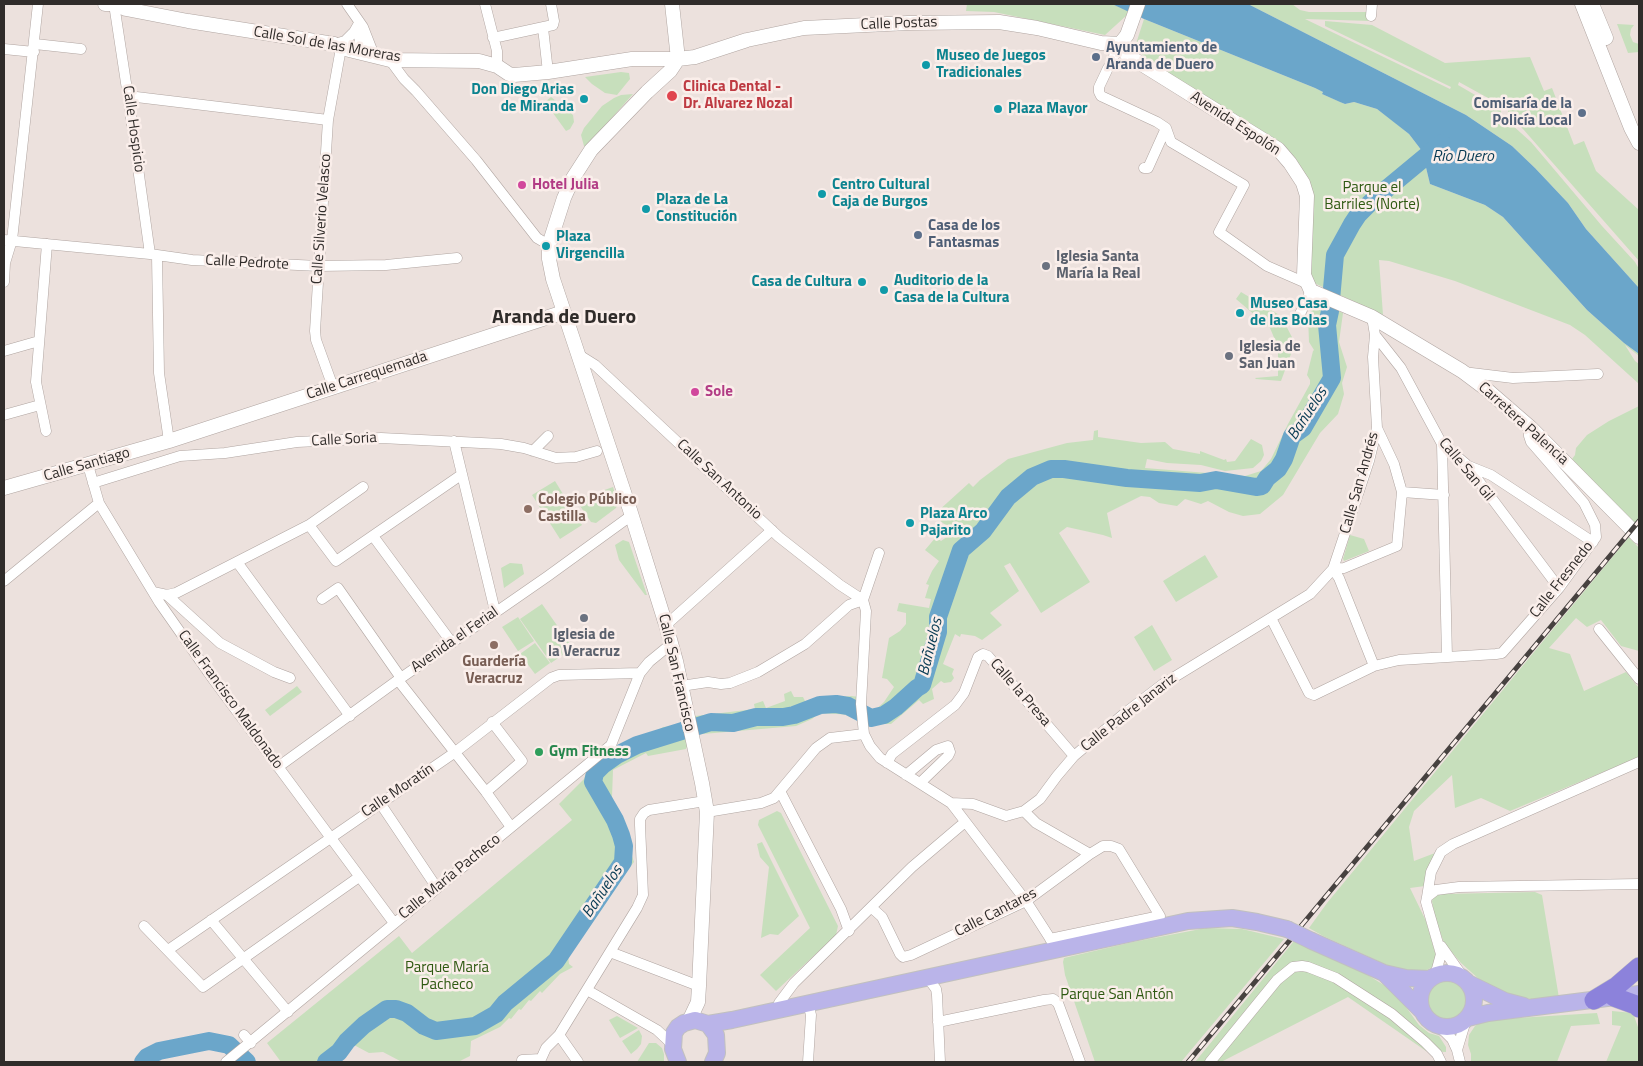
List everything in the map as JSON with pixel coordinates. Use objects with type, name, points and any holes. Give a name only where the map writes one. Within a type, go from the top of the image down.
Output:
[{"type":"highway","points":[[1594,1000],[1617,986],[1639,967]]},
{"type":"highway","points":[[1614,997],[1636,1005],[1639,1008]]},
{"type":"main road","points":[[674,1055],[674,1034],[694,1023],[732,1020],[927,977],[1036,960],[1053,944],[1188,921],[1232,918],[1287,929],[1384,973],[1406,978],[1432,978],[1450,973],[1505,1001],[1536,1007]]},
{"type":"main road","points":[[1384,973],[1423,1012]]},
{"type":"main road","points":[[1432,978],[1424,986],[1420,994],[1420,1004],[1427,1019],[1440,1027],[1454,1027],[1467,1019],[1488,1012],[1639,994]]},
{"type":"main road","points":[[1466,981],[1474,996],[1472,1011],[1467,1019]]},
{"type":"main road","points":[[717,1038],[722,1029],[732,1020]]},
{"type":"main road","points":[[694,1023],[713,1029],[717,1038],[717,1053],[713,1062]]},
{"type":"street","points":[[4,282],[38,4]]},
{"type":"street","name":"Calle Sol de las Moreras","points":[[105,4],[114,4],[126,9],[188,21],[338,46],[390,60],[476,61],[497,66],[509,74]]},
{"type":"street","name":"Calle Hospicio","points":[[114,4],[154,255],[159,374],[170,441]]},
{"type":"street","points":[[347,4],[357,22],[363,27],[372,50],[367,55]]},
{"type":"street","points":[[485,4],[498,56],[497,66]]},
{"type":"street","points":[[493,38],[554,24],[551,4]]},
{"type":"street","points":[[564,312],[553,279],[549,259],[549,245],[558,213],[570,185],[591,150],[670,71],[678,59],[672,4]]},
{"type":"street","points":[[1119,47],[1131,25],[1138,4]]},
{"type":"street","points":[[1371,16],[1372,4]]},
{"type":"street","points":[[1582,4],[1631,128],[1639,143]]},
{"type":"street","points":[[1592,4],[1639,123]]},
{"type":"street","points":[[338,46],[354,32],[357,22]]},
{"type":"street","name":"Calle Postas","points":[[509,74],[520,75],[548,72],[632,59],[678,59],[706,54],[747,40],[804,28],[925,22],[999,22],[1037,28],[1119,47]]},
{"type":"street","points":[[543,28],[548,72]]},
{"type":"street","name":"Calle Silverio Velasco","points":[[333,387],[315,336],[328,120],[338,46]]},
{"type":"street","name":"Avenida Espolón","points":[[1119,47],[1127,55],[1278,149],[1290,163],[1303,184],[1307,196],[1304,275],[1312,289]]},
{"type":"street","points":[[4,49],[81,49]]},
{"type":"street","points":[[404,79],[411,59]]},
{"type":"street","points":[[390,60],[404,79],[476,160],[537,238],[549,245]]},
{"type":"street","points":[[1108,68],[1099,87],[1101,96],[1157,122],[1166,128],[1171,142],[1244,185],[1219,232],[1267,266],[1312,289],[1298,318]]},
{"type":"street","points":[[128,96],[328,120]]},
{"type":"street","points":[[1144,168],[1148,168],[1166,128]]},
{"type":"street","name":"Calle Pedrote","points":[[8,240],[192,260],[319,266],[386,265],[457,258]]},
{"type":"street","points":[[46,431],[36,382],[47,244]]},
{"type":"street","name":"Carretera Palencia","points":[[1312,289],[1372,318],[1462,371],[1486,389],[1529,426],[1639,537]]},
{"type":"street","name":"Calle San Francisco","points":[[564,312],[632,515],[666,625],[706,806],[699,986],[694,1023]]},
{"type":"street","name":"Calle Carrequemada","points":[[170,441],[564,312]]},
{"type":"street","name":"Calle San Gil","points":[[1372,318],[1376,335],[1401,368],[1442,444],[1466,464],[1559,588]]},
{"type":"street","name":"Calle San Andrés","points":[[1333,569],[1369,461],[1377,428],[1373,357],[1376,335]]},
{"type":"street","points":[[4,351],[39,341]]},
{"type":"street","name":"Calle San Antonio","points":[[579,355],[595,365],[772,530],[840,585],[863,600]]},
{"type":"street","points":[[1462,371],[1513,378],[1598,374]]},
{"type":"street","points":[[4,414],[40,405]]},
{"type":"street","name":"Calle Fresnedo","points":[[1447,657],[1499,654],[1559,588],[1596,536],[1595,525],[1590,513],[1570,486],[1532,442],[1528,436],[1529,426]]},
{"type":"street","points":[[1374,666],[1339,578],[1333,569],[1344,568],[1396,546],[1402,492],[1394,464],[1377,428]]},
{"type":"street","points":[[533,451],[548,436]]},
{"type":"street","name":"Calle Soria","points":[[93,483],[180,456],[225,453],[297,442],[381,438],[454,441],[501,444],[556,458],[576,457],[597,451]]},
{"type":"street","name":"Calle Santiago","points":[[4,488],[170,441]]},
{"type":"street","points":[[454,441],[495,612]]},
{"type":"street","points":[[1271,618],[1309,693],[1316,694],[1374,666],[1399,660],[1447,657],[1442,444]]},
{"type":"street","points":[[1466,464],[1491,475],[1593,542]]},
{"type":"street","name":"Calle Francisco Maldonado","points":[[88,465],[99,503],[153,592],[213,679],[394,923]]},
{"type":"street","points":[[310,525],[336,561],[461,475]]},
{"type":"street","points":[[153,592],[167,595],[176,593],[310,525],[363,487]]},
{"type":"street","points":[[1402,492],[1444,494]]},
{"type":"street","points":[[4,581],[99,503]]},
{"type":"street","name":"Avenida el Ferial","points":[[278,767],[399,679],[548,576],[632,515]]},
{"type":"street","points":[[666,625],[772,530]]},
{"type":"street","points":[[373,536],[452,642]]},
{"type":"street","points":[[880,553],[863,600],[866,611],[860,704],[864,734],[870,746],[880,758],[951,803],[1026,901],[1053,944]]},
{"type":"street","points":[[237,562],[350,716]]},
{"type":"street","name":"Calle Padre Janariz","points":[[1024,811],[1040,799],[1074,756],[1125,713],[1163,684],[1310,594],[1333,569]]},
{"type":"street","points":[[322,599],[338,588],[399,679],[511,827]]},
{"type":"street","points":[[167,595],[220,643],[274,672],[290,678]]},
{"type":"street","points":[[681,686],[708,682],[730,683],[758,672],[805,644],[849,605],[863,600]]},
{"type":"street","points":[[1599,629],[1639,679]]},
{"type":"street","points":[[640,672],[671,644]]},
{"type":"street","name":"Calle la Presa","points":[[887,763],[892,754],[955,706],[964,693],[978,657],[983,654],[988,656],[1074,756]]},
{"type":"street","name":"Calle Moratín","points":[[168,950],[454,753],[551,678],[640,672]]},
{"type":"street","name":"Calle María Pacheco","points":[[228,1060],[247,1041],[288,1012],[611,745],[640,672]]},
{"type":"street","points":[[486,792],[522,761],[492,722]]},
{"type":"street","points":[[522,1060],[540,1060],[546,1048],[559,1035],[638,908],[643,894],[640,819],[644,813],[649,810],[761,803],[774,798],[816,748],[830,738],[864,734]]},
{"type":"street","points":[[906,775],[936,750],[948,746],[950,752],[948,756],[920,783]]},
{"type":"street","points":[[1432,978],[1441,954],[1426,902],[1431,872],[1440,852],[1453,844],[1639,762]]},
{"type":"street","points":[[780,791],[841,909],[849,931]]},
{"type":"street","points":[[380,803],[437,888]]},
{"type":"street","points":[[951,803],[973,804],[1006,816],[1024,811],[1036,822],[1090,854]]},
{"type":"street","points":[[779,1009],[779,1003],[794,983],[912,867],[965,822]]},
{"type":"street","name":"Calle Cantares","points":[[872,908],[882,917],[903,957],[1026,901],[1103,846],[1119,849],[1160,916],[1053,944]]},
{"type":"street","points":[[144,926],[168,950],[202,991],[242,958],[359,877]]},
{"type":"street","points":[[1427,897],[1436,890],[1459,887],[1639,884]]},
{"type":"street","points":[[211,920],[288,1012]]},
{"type":"street","points":[[1439,943],[1466,981]]},
{"type":"street","points":[[610,952],[699,986]]},
{"type":"street","points":[[1210,1062],[1277,980],[1293,967],[1302,966],[1336,978],[1392,1014],[1425,1042],[1437,1054],[1441,1062]]},
{"type":"street","points":[[927,977],[936,989],[937,995],[940,1062]]},
{"type":"street","points":[[794,983],[794,993],[811,1015],[808,1062]]},
{"type":"street","points":[[587,990],[656,1030],[674,1055]]},
{"type":"street","points":[[938,1022],[1053,999],[1058,1003],[1080,1062]]},
{"type":"street","points":[[1458,1058],[1467,1019]]},
{"type":"street","points":[[656,1030],[694,1023]]},
{"type":"street","points":[[1440,1027],[1452,1039],[1458,1058]]},
{"type":"street","points":[[559,1035],[578,1062]]},
{"type":"green space","points":[[967,4],[1112,4],[1128,11],[1127,15],[1105,35],[994,12],[966,11]]},
{"type":"green space","points":[[1248,4],[1292,4],[1300,10],[1309,12],[1367,12],[1371,21],[1305,19],[1450,89],[1451,87],[1325,26],[1325,21],[1372,25],[1445,63],[1530,57],[1544,91],[1552,88],[1574,145],[1584,141],[1596,171],[1639,210],[1639,261],[1523,129],[1508,116],[1508,109],[1459,82],[1458,85],[1501,110],[1501,115],[1531,142],[1635,262],[1639,269],[1639,288],[1586,229],[1568,203],[1512,146],[1466,115]]},
{"type":"green space","name":"Parque el Barriles (Norte)","points":[[1144,19],[1315,88],[1323,92],[1322,94],[1345,104],[1354,102],[1377,109],[1409,134],[1422,151],[1430,184],[1485,205],[1503,217],[1587,310],[1639,354],[1639,356],[1625,345],[1639,364],[1639,384],[1585,335],[1570,325],[1455,281],[1389,261],[1379,260],[1383,315],[1312,282],[1309,274],[1309,182],[1299,164],[1287,150],[1146,59],[1135,47]]},
{"type":"green space","points":[[1617,24],[1634,25],[1630,35],[1633,42],[1639,44],[1639,52],[1628,53]]},
{"type":"green space","points":[[621,72],[629,73],[630,79],[617,95],[605,93],[585,77]]},
{"type":"green space","points":[[633,94],[586,147],[584,146],[581,135],[584,128],[602,106],[621,95]]},
{"type":"green space","points":[[551,97],[573,115],[574,122],[570,129],[566,131],[545,102]]},
{"type":"green space","points":[[1241,292],[1281,316],[1295,343],[1281,381],[1255,378],[1278,376],[1278,347],[1270,328],[1236,299]]},
{"type":"green space","points":[[1321,304],[1343,313],[1339,342],[1347,367],[1342,383],[1344,394],[1338,414],[1320,433],[1283,495],[1260,514],[1243,516],[1229,512],[1208,501],[1201,504],[1185,499],[1177,506],[1159,503],[1150,497],[1141,496],[1107,513],[1112,538],[1067,527],[1059,533],[1090,582],[1041,613],[1010,563],[1004,566],[1019,591],[990,613],[1002,625],[982,640],[975,636],[961,634],[960,637],[955,634],[943,664],[954,669],[952,674],[954,678],[951,682],[944,683],[941,681],[932,689],[934,699],[923,704],[919,700],[891,724],[872,724],[872,713],[884,702],[894,687],[887,679],[882,678],[889,638],[900,631],[906,624],[906,613],[897,611],[899,603],[929,608],[931,599],[925,598],[929,585],[926,584],[939,561],[925,550],[936,537],[941,541],[954,532],[938,519],[937,512],[969,483],[973,487],[1008,459],[1067,443],[1093,440],[1094,431],[1098,430],[1098,437],[1141,443],[1165,442],[1173,449],[1200,454],[1200,451],[1224,460],[1226,459],[1227,462],[1235,461],[1251,439],[1262,445],[1264,455],[1261,461],[1253,468],[1225,471],[1201,465],[1167,463],[1147,459],[1145,468],[1245,476],[1261,471],[1271,459],[1310,384],[1307,375],[1314,350],[1309,342],[1308,316],[1313,308]]},
{"type":"green space","points":[[1639,406],[1639,528],[1572,459],[1576,448],[1587,435],[1609,421]]},
{"type":"green space","points":[[555,481],[582,525],[560,539],[532,495]]},
{"type":"green space","points":[[613,487],[618,503],[616,508],[596,523],[591,522],[576,500]]},
{"type":"green space","points":[[1350,535],[1364,539],[1369,551],[1344,561],[1343,559]]},
{"type":"green space","points":[[1629,537],[1639,548],[1639,651],[1621,646],[1601,620],[1587,627],[1576,618],[1549,648],[1570,654],[1584,691],[1626,672],[1639,688],[1639,757],[1510,811],[1481,798],[1455,808],[1452,775],[1414,811],[1409,827],[1414,861],[1435,853],[1425,886],[1410,888],[1426,921],[1437,959],[1432,967],[1425,971],[1398,970],[1309,928],[1327,903]]},
{"type":"green space","points":[[623,540],[629,542],[647,595],[645,595],[619,560],[615,545]]},
{"type":"green space","points":[[1205,555],[1218,577],[1176,602],[1163,581]]},
{"type":"green space","points":[[510,563],[522,564],[524,574],[504,588],[501,568]]},
{"type":"green space","points":[[542,604],[573,648],[551,663],[520,619]]},
{"type":"green space","points":[[518,617],[534,641],[518,651],[502,627]]},
{"type":"green space","points":[[1152,625],[1172,660],[1154,671],[1134,637]]},
{"type":"green space","points":[[535,643],[550,663],[535,674],[520,654]]},
{"type":"green space","points":[[297,686],[302,692],[270,716],[265,710]]},
{"type":"green space","name":"Parque María Pacheco","points":[[791,691],[794,697],[803,697],[805,701],[851,696],[861,697],[862,713],[854,715],[819,713],[812,719],[796,726],[691,735],[686,749],[648,756],[646,753],[613,770],[612,797],[634,862],[607,896],[568,955],[569,964],[573,967],[560,974],[542,993],[540,991],[500,1027],[471,1041],[470,1056],[458,1062],[402,1062],[383,1052],[369,1053],[354,1045],[338,1062],[281,1062],[267,1043],[399,936],[412,953],[572,820],[559,804],[584,779],[590,762],[622,744],[647,737],[663,727],[677,726],[687,717],[755,709],[754,704],[763,701],[766,708],[785,701],[784,694]]},
{"type":"green space","points":[[777,811],[781,813],[838,926],[836,935],[776,991],[760,975],[810,928],[758,825],[759,820]]},
{"type":"green space","points":[[762,842],[799,916],[778,935],[770,934],[761,938],[769,867],[760,857],[757,844]]},
{"type":"green space","points":[[1535,892],[1542,895],[1559,998],[1538,1000],[1511,996],[1480,980],[1461,963],[1444,943],[1435,918],[1432,901],[1434,895],[1442,894]]},
{"type":"green space","name":"Parque San Antón","points":[[1206,928],[1242,929],[1284,939],[1181,1062],[1095,1062],[1065,975],[1064,958]]},
{"type":"green space","points":[[1294,941],[1358,969],[1395,992],[1419,1025],[1429,1033],[1439,1036],[1446,1047],[1446,1052],[1426,1051],[1348,997],[1221,1062],[1195,1062]]},
{"type":"green space","points":[[1447,979],[1461,985],[1467,999],[1461,1013],[1447,1019],[1433,1013],[1427,999],[1433,985]]},
{"type":"green space","points":[[1612,1011],[1633,1013],[1639,1030],[1639,1062],[1606,1062],[1621,1026],[1612,1025]]},
{"type":"green space","points":[[1597,1013],[1600,1024],[1571,1026],[1557,1062],[1471,1062],[1468,1045],[1469,1035],[1475,1026],[1485,1020]]},
{"type":"green space","points":[[617,1016],[638,1028],[620,1038],[609,1020]]},
{"type":"green space","points":[[639,1030],[642,1036],[641,1044],[631,1054],[622,1041]]},
{"type":"green space","points":[[649,1043],[656,1043],[662,1048],[664,1062],[637,1062]]},
{"type":"water","name":"Río Duero","points":[[1112,4],[1248,4],[1466,115],[1512,146],[1535,168],[1568,203],[1586,229],[1639,288],[1639,354],[1587,310],[1503,217],[1485,205],[1430,184],[1422,151],[1409,134],[1377,109],[1354,102],[1345,104],[1322,94],[1323,92],[1315,88],[1144,19]]},
{"type":"waterway","name":"Bañuelos","points":[[326,1062],[339,1052],[347,1041],[364,1025],[387,1009],[396,1009],[407,1013],[424,1026],[436,1031],[475,1026],[496,1014],[505,1003],[556,961],[623,862],[624,846],[621,835],[615,820],[593,782],[595,773],[617,755],[637,745],[711,722],[733,723],[756,717],[783,717],[820,705],[836,704],[848,706],[871,718],[884,715],[896,707],[922,685],[938,632],[938,617],[961,550],[983,531],[1008,497],[1032,477],[1051,469],[1064,469],[1127,478],[1200,483],[1216,480],[1256,487],[1262,486],[1267,478],[1278,469],[1284,459],[1292,436],[1303,428],[1332,378],[1327,325],[1335,255],[1358,215],[1372,201],[1442,143]]},
{"type":"waterway","name":"Bañuelos","points":[[143,1062],[147,1057],[159,1051],[209,1041],[229,1045],[247,1062]]},
{"type":"railway","points":[[1301,926],[1639,521]]},
{"type":"railway","points":[[1188,1062],[1290,940]]},
{"type":"place","name":"Ayuntamiento de Aranda de Duero","points":[[1096,57]]},
{"type":"place","name":"Museo de Juegos Tradicionales","points":[[926,65]]},
{"type":"place","name":"Clinica Dental - Dr. Alvarez Nozal","points":[[672,96]]},
{"type":"place","name":"Don Diego Arias de Miranda","points":[[584,99]]},
{"type":"place","name":"Plaza Mayor","points":[[998,109]]},
{"type":"place","name":"Comisaría de la Policía Local","points":[[1582,113]]},
{"type":"place","name":"Hotel Julia","points":[[522,185]]},
{"type":"place","name":"Centro Cultural Caja de Burgos","points":[[822,194]]},
{"type":"place","name":"Plaza de La Constitución","points":[[646,209]]},
{"type":"place","name":"Casa de los Fantasmas","points":[[918,235]]},
{"type":"place","name":"Plaza Virgencilla","points":[[546,246]]},
{"type":"place","name":"Iglesia Santa María la Real","points":[[1046,266]]},
{"type":"place","name":"Casa de Cultura","points":[[862,282]]},
{"type":"place","name":"Auditorio de la Casa de la Cultura","points":[[884,290]]},
{"type":"place","name":"Museo Casa de las Bolas","points":[[1240,313]]},
{"type":"place","name":"Iglesia de San Juan","points":[[1229,356]]},
{"type":"place","name":"Sole","points":[[695,392]]},
{"type":"place","name":"Colegio Público Castilla","points":[[528,509]]},
{"type":"place","name":"Plaza Arco Pajarito","points":[[910,523]]},
{"type":"place","name":"Iglesia de la Veracruz","points":[[584,618]]},
{"type":"place","name":"Guardería Veracruz","points":[[494,645]]},
{"type":"place","name":"Gym Fitness","points":[[539,752]]},
{"type":"district","name":"Aranda de Duero","points":[[564,318]]}]
